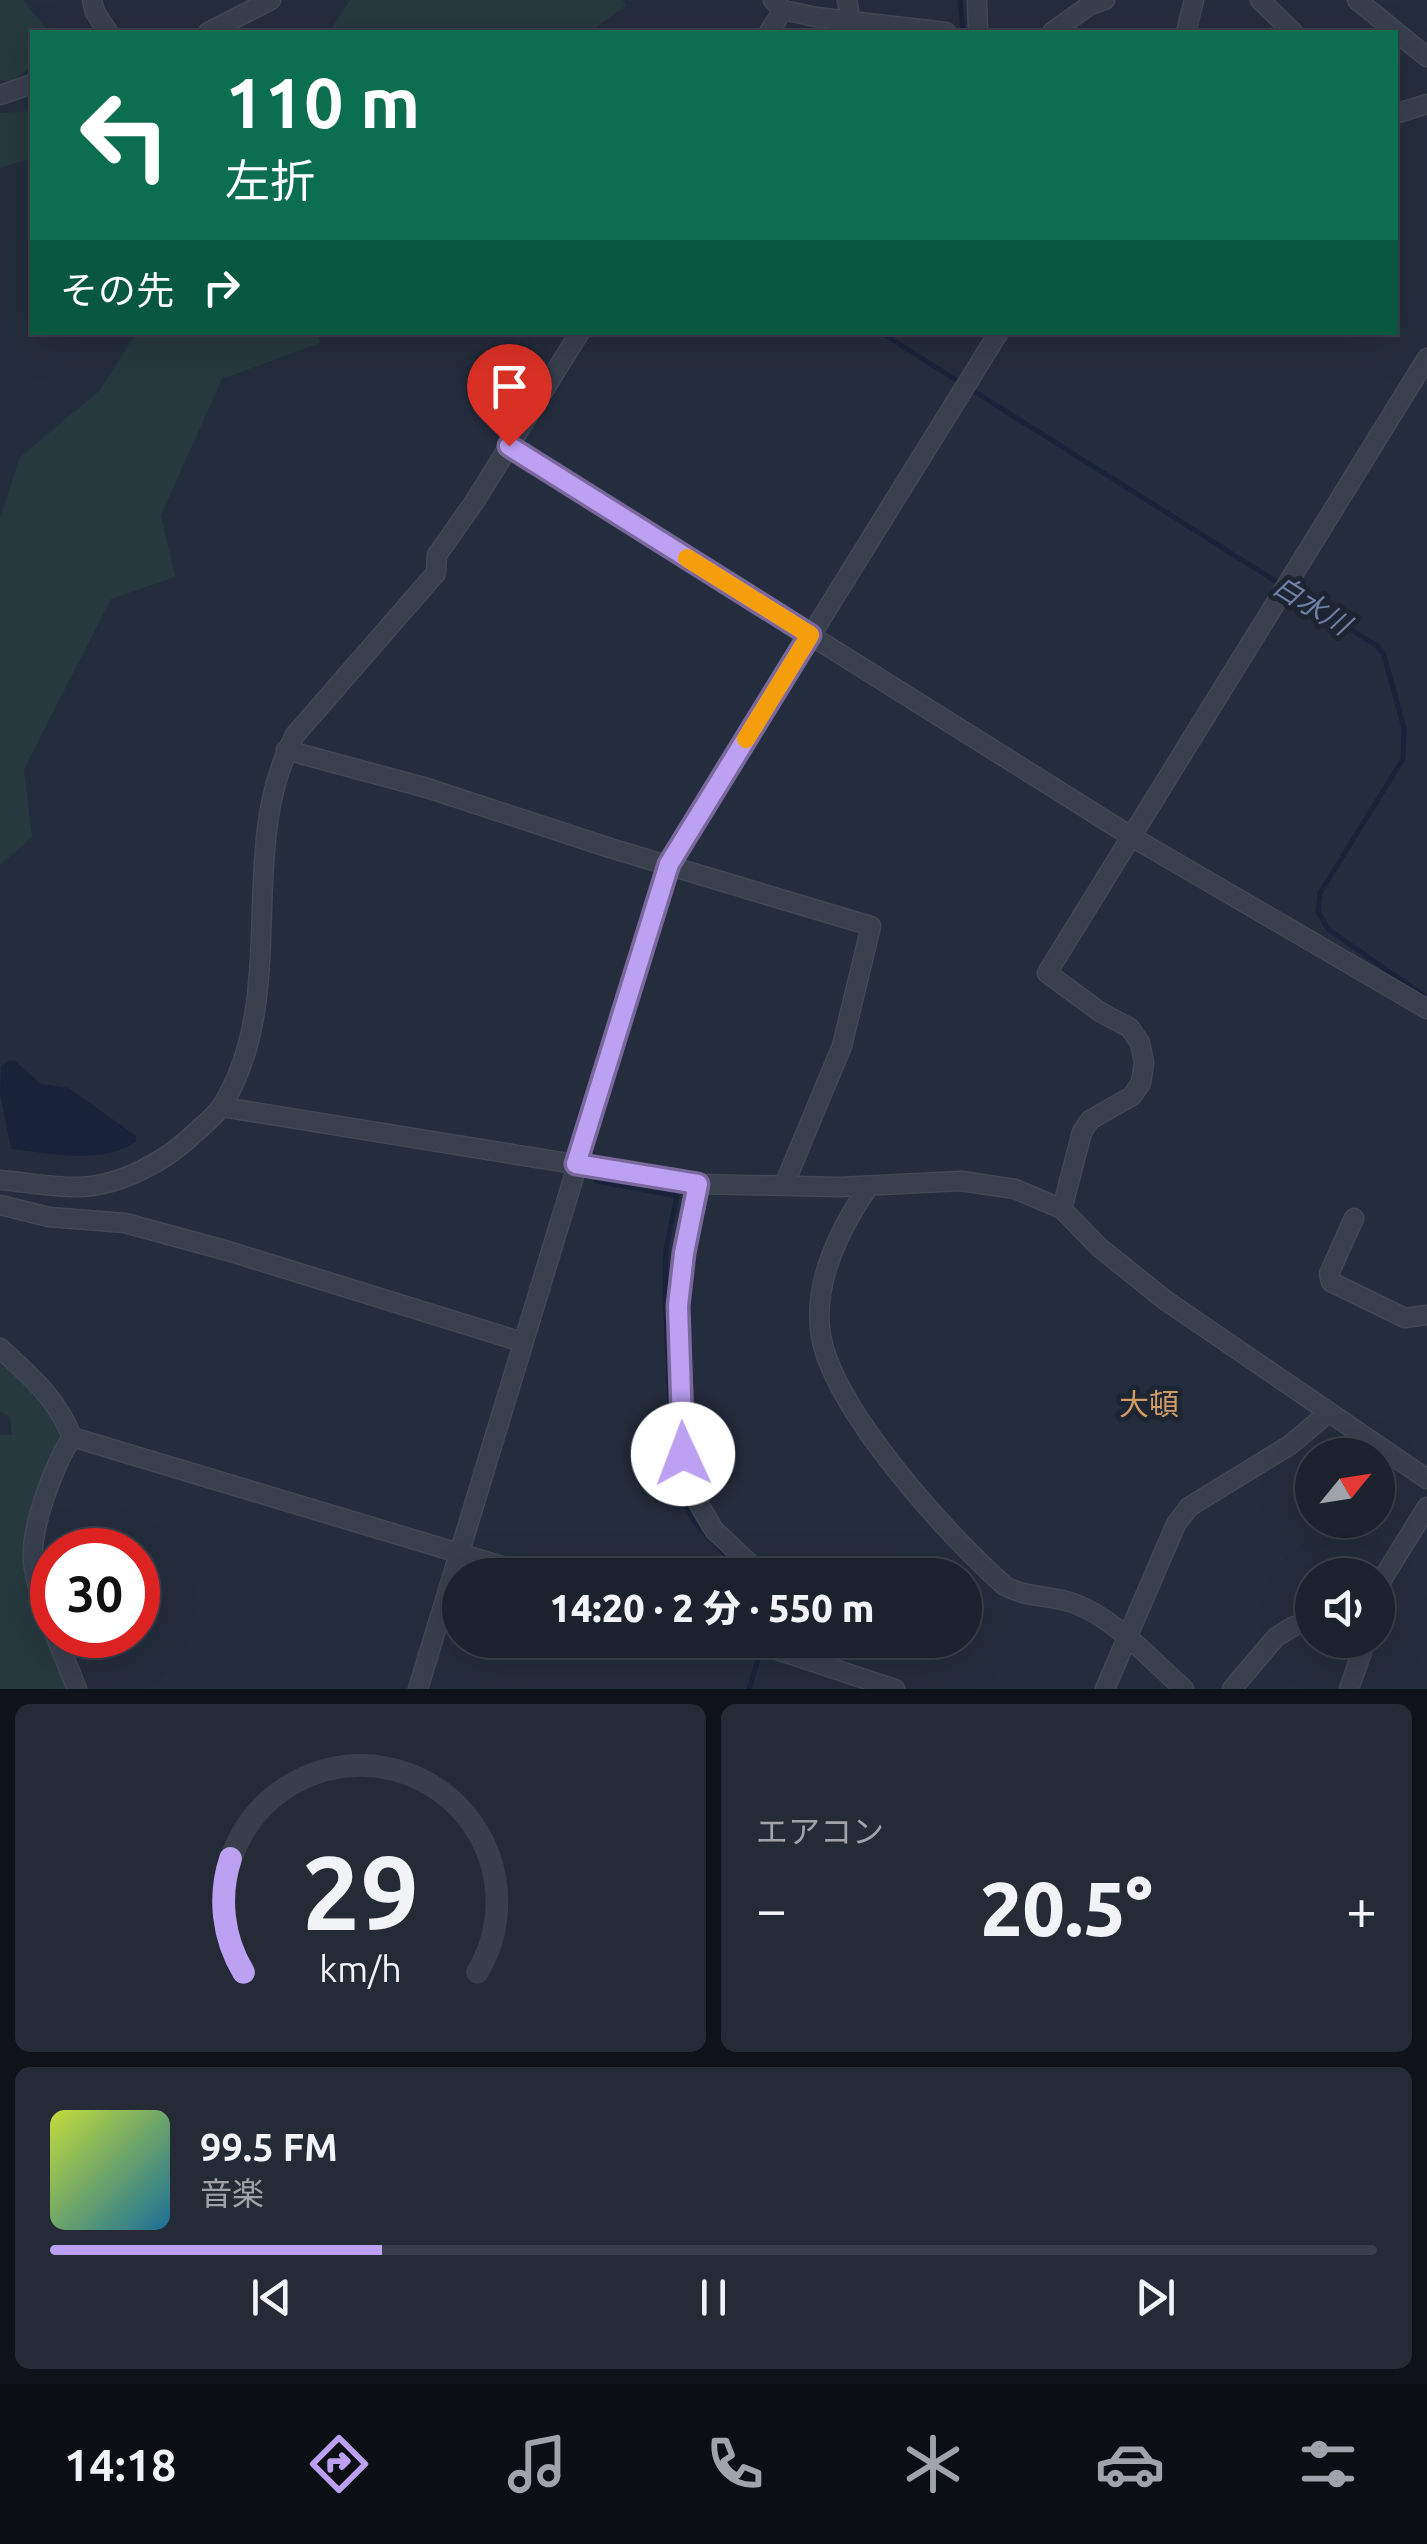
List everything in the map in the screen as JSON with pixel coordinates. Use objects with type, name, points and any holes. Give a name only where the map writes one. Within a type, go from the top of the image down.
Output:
[{"type":"street","points":[[92,0],[107,30]]},
{"type":"street","points":[[212,30],[271,0]]},
{"type":"street","points":[[847,0],[851,22]]},
{"type":"street","points":[[977,0],[978,30]]},
{"type":"street","points":[[1055,30],[1090,5],[1105,0]]},
{"type":"street","points":[[1186,30],[1194,0]]},
{"type":"street","points":[[1260,0],[1290,30]]},
{"type":"street","points":[[1358,0],[1394,30]]},
{"type":"street","points":[[770,30],[778,5],[851,22],[927,30]]},
{"type":"street","points":[[1398,33],[1427,57]]},
{"type":"street","points":[[0,95],[30,85]]},
{"type":"street","points":[[1398,112],[1427,104]]},
{"type":"street","points":[[0,1180],[77,1188],[119,1181],[185,1144],[222,1107],[248,1050],[256,1015],[264,867],[276,773],[286,750],[306,721],[436,573],[437,556],[578,335]]},
{"type":"street","points":[[418,1689],[669,864],[997,335]]},
{"type":"street","points":[[1062,1209],[1082,1132],[1090,1120],[1132,1096],[1142,1083],[1144,1063],[1140,1042],[1130,1028],[1100,1012],[1047,973],[1427,358]]},
{"type":"street","points":[[509,446],[1132,837],[1427,1009]]},
{"type":"street","points":[[286,750],[427,788],[871,926],[842,1046],[784,1185]]},
{"type":"street","points":[[222,1107],[698,1184],[988,1183],[1036,1196],[1062,1209],[1128,1272],[1427,1479]]},
{"type":"street","points":[[698,1184],[678,1306],[687,1484],[714,1530],[744,1558]]},
{"type":"street","points":[[869,1186],[846,1220],[823,1292],[820,1332],[826,1358],[842,1386],[897,1472],[992,1575],[1015,1592],[1071,1602],[1125,1638],[1184,1689]]},
{"type":"street","points":[[0,1205],[49,1217],[124,1223],[522,1342]]},
{"type":"street","points":[[1354,1218],[1329,1274],[1331,1282],[1406,1318],[1427,1315]]},
{"type":"street","points":[[0,1348],[62,1410],[72,1437]]},
{"type":"street","points":[[1105,1689],[1176,1524],[1188,1507],[1290,1445],[1328,1413]]},
{"type":"street","points":[[72,1437],[476,1558]]},
{"type":"street","points":[[37,1528],[60,1456],[72,1437]]},
{"type":"street","points":[[1395,1559],[1427,1507]]},
{"type":"street","points":[[1232,1689],[1276,1637],[1294,1626]]},
{"type":"street","points":[[64,1658],[77,1689]]},
{"type":"street","points":[[816,1658],[896,1689]]},
{"type":"street","points":[[1349,1689],[1360,1658]]},
{"type":"green space","points":[[0,0],[23,0],[47,30],[30,30],[30,68],[10,82],[0,80]]},
{"type":"green space","points":[[350,0],[623,0],[626,6],[592,30],[330,30]]},
{"type":"green space","points":[[30,111],[30,159],[0,168],[0,113]]},
{"type":"green space","points":[[135,335],[318,335],[320,343],[222,379],[161,515],[175,577],[111,599],[24,769],[32,837],[0,865],[0,519],[20,457],[99,391]]},
{"type":"green space","points":[[0,1361],[45,1399],[61,1432],[37,1497],[26,1542],[25,1565],[30,1600],[30,1658],[56,1658],[66,1689],[0,1689],[0,1434],[12,1435],[10,1417],[0,1411]]},
{"type":"water","points":[[15,1061],[41,1084],[69,1088],[136,1136],[136,1142],[92,1155],[11,1149],[0,1093],[1,1066]]},
{"type":"waterway","name":"白水川","points":[[960,0],[963,30]]},
{"type":"waterway","name":"白水川","points":[[885,335],[1280,584]]},
{"type":"waterway","name":"白水川","points":[[1289,590],[1377,646],[1384,655],[1404,728],[1403,759],[1320,893],[1318,911],[1328,929],[1427,998]]},
{"type":"waterway","points":[[596,1181],[677,1196],[666,1249],[665,1298],[674,1478],[694,1522],[729,1558]]},
{"type":"waterway","points":[[749,1689],[759,1658]]},
{"type":"slow traffic","points":[[687,558],[810,635],[746,739]]},
{"type":"district","name":"大頓","points":[[1149,1405]]},
{"type":"route","points":[[509,446],[810,635],[669,864],[576,1164],[698,1184],[678,1306],[683,1454]]}]
